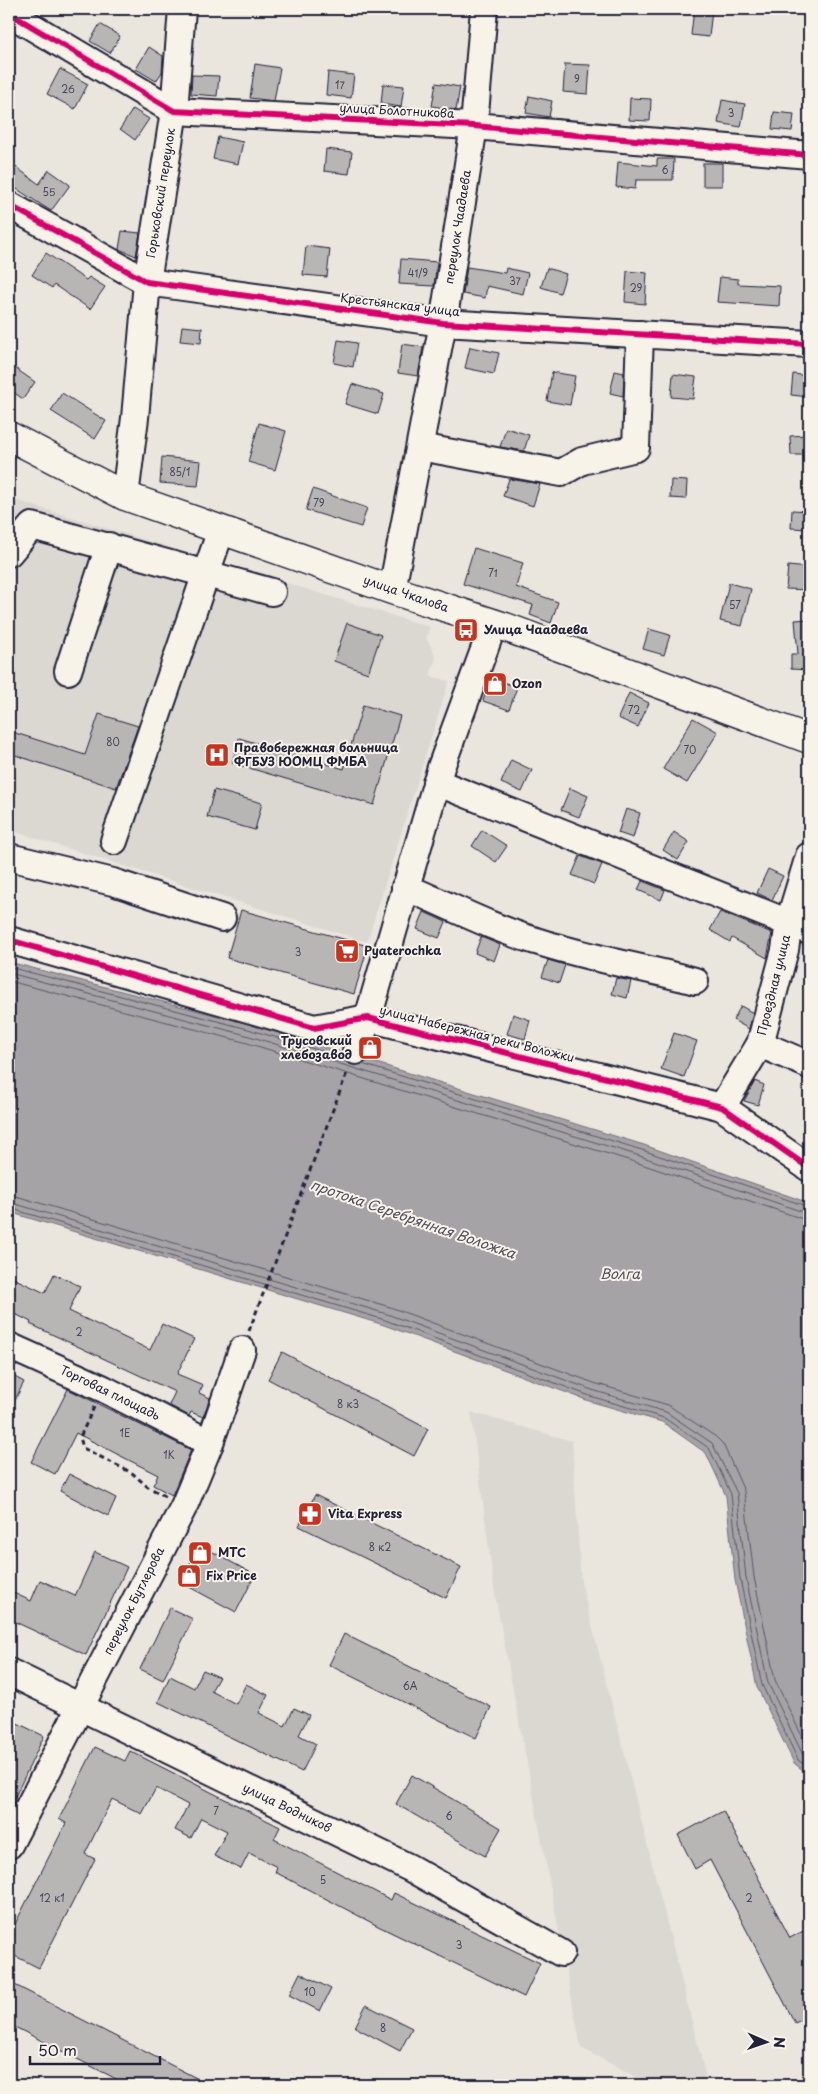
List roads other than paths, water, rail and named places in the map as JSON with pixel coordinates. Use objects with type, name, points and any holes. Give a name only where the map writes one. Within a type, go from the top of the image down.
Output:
[{"type":"main road","name":"улица Чкалова","points":[[9,436],[125,496],[392,590],[494,623],[809,739]]},
{"type":"street","name":"Горьковский переулок","points":[[125,496],[136,418],[147,282],[174,111],[182,9]]},
{"type":"street","name":"переулок Чаадаева","points":[[392,590],[443,323],[474,126],[484,9]]},
{"type":"street","name":"улица Болотникова","points":[[9,13],[174,111],[474,126],[809,155]]},
{"type":"street","name":"Крестьянская улица","points":[[9,205],[147,282],[443,323],[809,344]]},
{"type":"street","points":[[420,446],[561,473],[582,461],[636,448],[640,334]]},
{"type":"street","points":[[9,553],[32,526],[272,592]]},
{"type":"street","points":[[114,841],[221,530]]},
{"type":"street","points":[[68,671],[109,546]]},
{"type":"street","points":[[356,1051],[368,1018],[436,782],[494,623]]},
{"type":"street","points":[[436,782],[799,926]]},
{"type":"street","name":"Проездная улица","points":[[722,1107],[760,1044],[785,950],[799,926],[809,856]]},
{"type":"street","points":[[9,857],[113,882],[222,918]]},
{"type":"street","points":[[406,888],[534,941],[604,960],[638,966],[695,981]]},
{"type":"street","name":"улица Набережная реки Воложки","points":[[9,940],[314,1028],[368,1018],[722,1107],[809,1168]]},
{"type":"street","points":[[760,1044],[809,1065]]},
{"type":"street","name":"Торговая площадь","points":[[9,1346],[104,1389],[210,1443]]},
{"type":"street","name":"переулок Бутлерова","points":[[9,1845],[184,1506],[210,1443],[242,1350]]},
{"type":"street","name":"улица Водников","points":[[9,1672],[79,1708],[410,1868],[561,1953]]},
{"type":"water","name":"Волга","points":[[9,962],[249,1024],[644,1145],[809,1203],[809,1775],[794,1763],[757,1687],[735,1580],[726,1496],[706,1453],[662,1422],[589,1401],[384,1325],[9,1212]]},
{"type":"place","name":"Улица Чаадаева","points":[[466,630]]},
{"type":"place","name":"Ozon","points":[[495,684]]},
{"type":"place","name":"Правобережная больница ФГБУЗ ЮОМЦ ФМБА","points":[[217,755]]},
{"type":"place","name":"Pyaterochka","points":[[347,951]]},
{"type":"place","name":"Трусовский хлебозавод","points":[[370,1048]]},
{"type":"place","name":"Vita Express","points":[[310,1514]]},
{"type":"place","name":"МТС","points":[[200,1553]]},
{"type":"place","name":"Fix Price","points":[[189,1576]]},
{"type":"water label","name":"протока Серебрянная Воложка","points":[[413,1219]]}]
